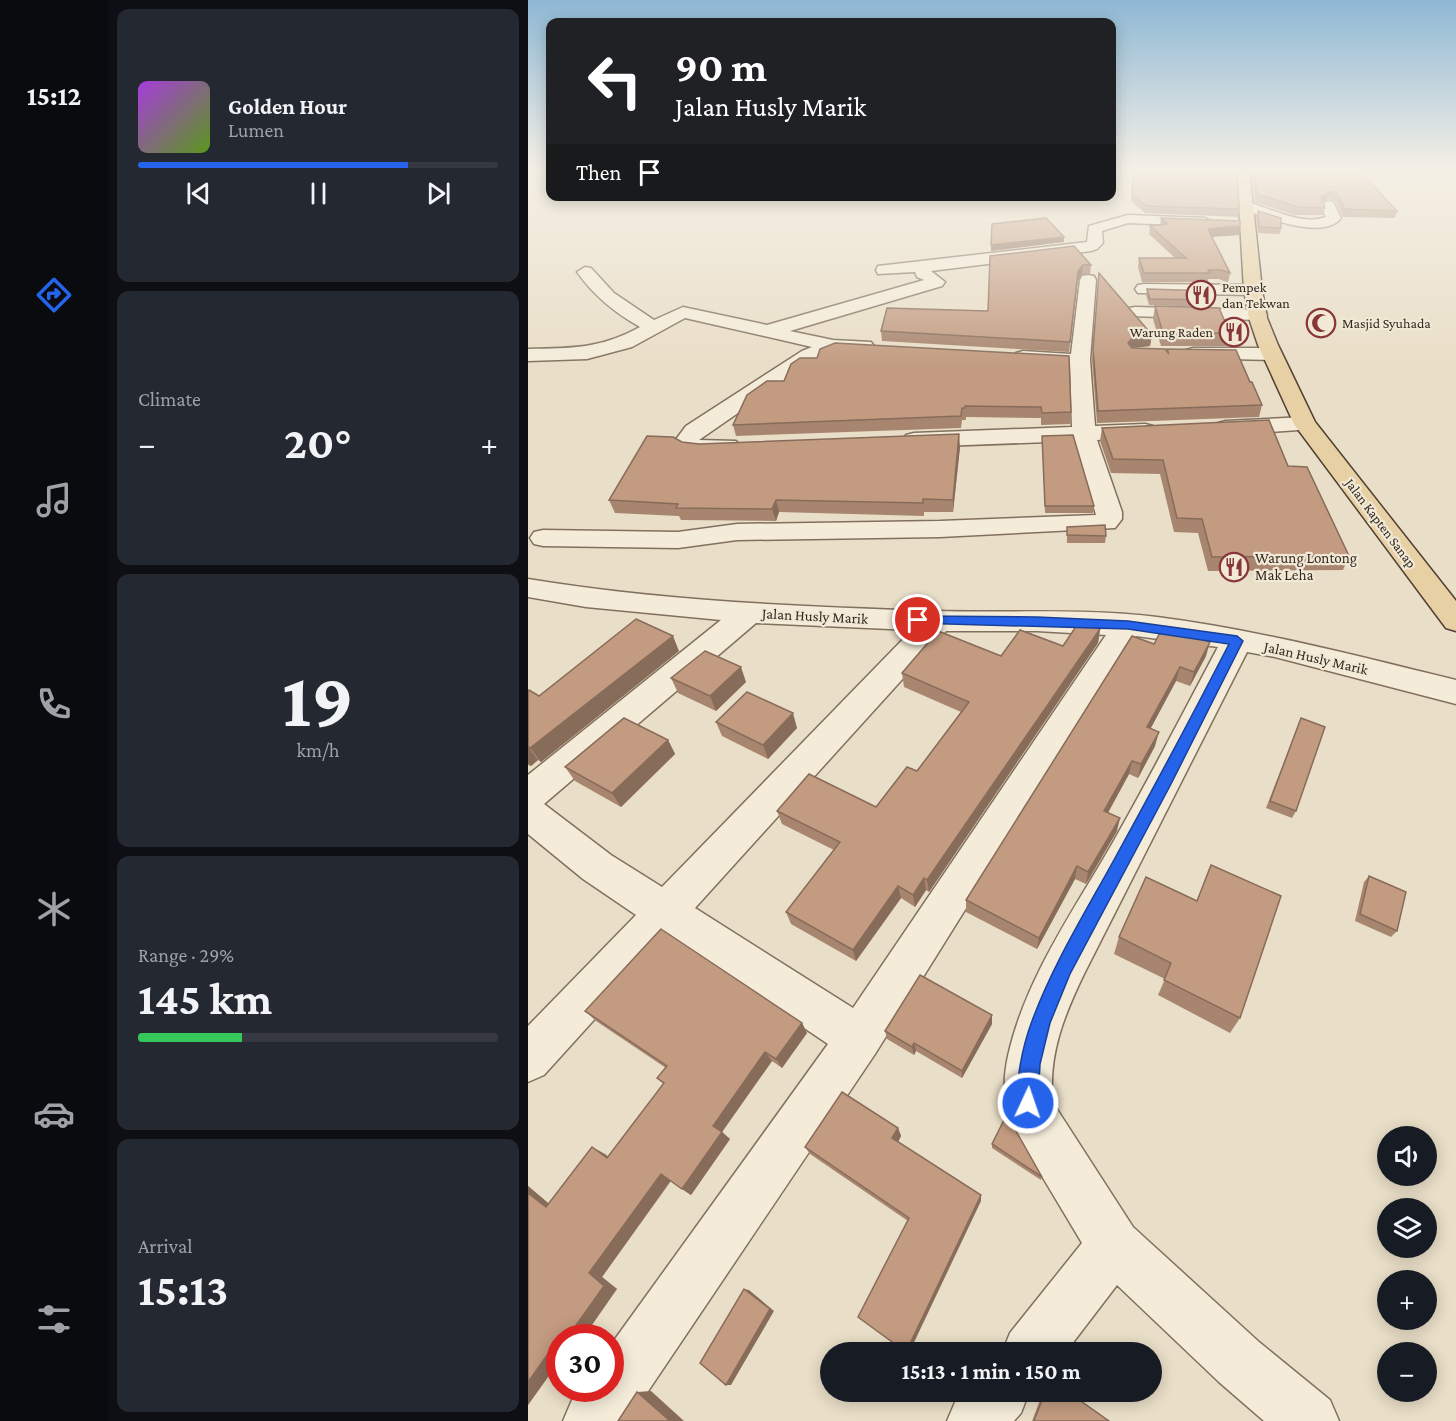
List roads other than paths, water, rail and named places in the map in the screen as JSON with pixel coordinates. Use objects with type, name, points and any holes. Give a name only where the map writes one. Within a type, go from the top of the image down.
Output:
[{"type":"main road","name":"Jalan Kapten Sanap","points":[[1246,235],[1258,315],[1272,354],[1305,424],[1456,621]]},
{"type":"street","points":[[884,270],[1080,247],[1095,243],[1094,235]]},
{"type":"street","points":[[770,330],[936,282],[913,268]]},
{"type":"street","points":[[585,272],[604,296],[625,312],[655,328]]},
{"type":"street","points":[[543,538],[667,541],[737,532],[940,529],[1107,522],[1109,512],[1084,434],[1080,360],[1088,280]]},
{"type":"street","points":[[1144,289],[1253,290]]},
{"type":"street","points":[[528,355],[587,353],[625,343],[683,312],[702,305]]},
{"type":"street","points":[[683,312],[833,346],[880,347]]},
{"type":"street","points":[[1135,312],[1258,315]]},
{"type":"street","points":[[752,445],[694,447],[685,442],[694,431],[795,362],[833,346]]},
{"type":"street","points":[[1172,354],[1272,354]]},
{"type":"street","points":[[1009,356],[1080,360]]},
{"type":"street","points":[[1200,429],[1305,424]]},
{"type":"street","points":[[897,440],[1166,430]]},
{"type":"street","name":"Jalan Husly Marik","points":[[528,588],[586,598],[749,613],[938,621],[1037,621],[1128,625],[1275,646],[1456,692]]},
{"type":"street","points":[[528,796],[749,613]]},
{"type":"street","points":[[528,1059],[938,621]]},
{"type":"street","points":[[593,1421],[859,1038],[1128,625]]},
{"type":"street","points":[[1237,641],[1166,780],[1064,968],[1041,1022],[1030,1064],[1028,1103],[1032,1114],[1114,1246],[1239,1362],[1309,1421]]},
{"type":"street","points":[[528,812],[597,867],[859,1038]]},
{"type":"street","points":[[1039,1342],[1114,1246]]},
{"type":"street","points":[[977,1421],[992,1402]]},
{"type":"place","name":"Pempek dan Tekwan","points":[[1201,295]]},
{"type":"place","name":"Masjid Syuhada","points":[[1321,323]]},
{"type":"place","name":"Warung Raden","points":[[1234,332]]},
{"type":"place","name":"Warung Lontong Mak Leha","points":[[1234,567]]}]
